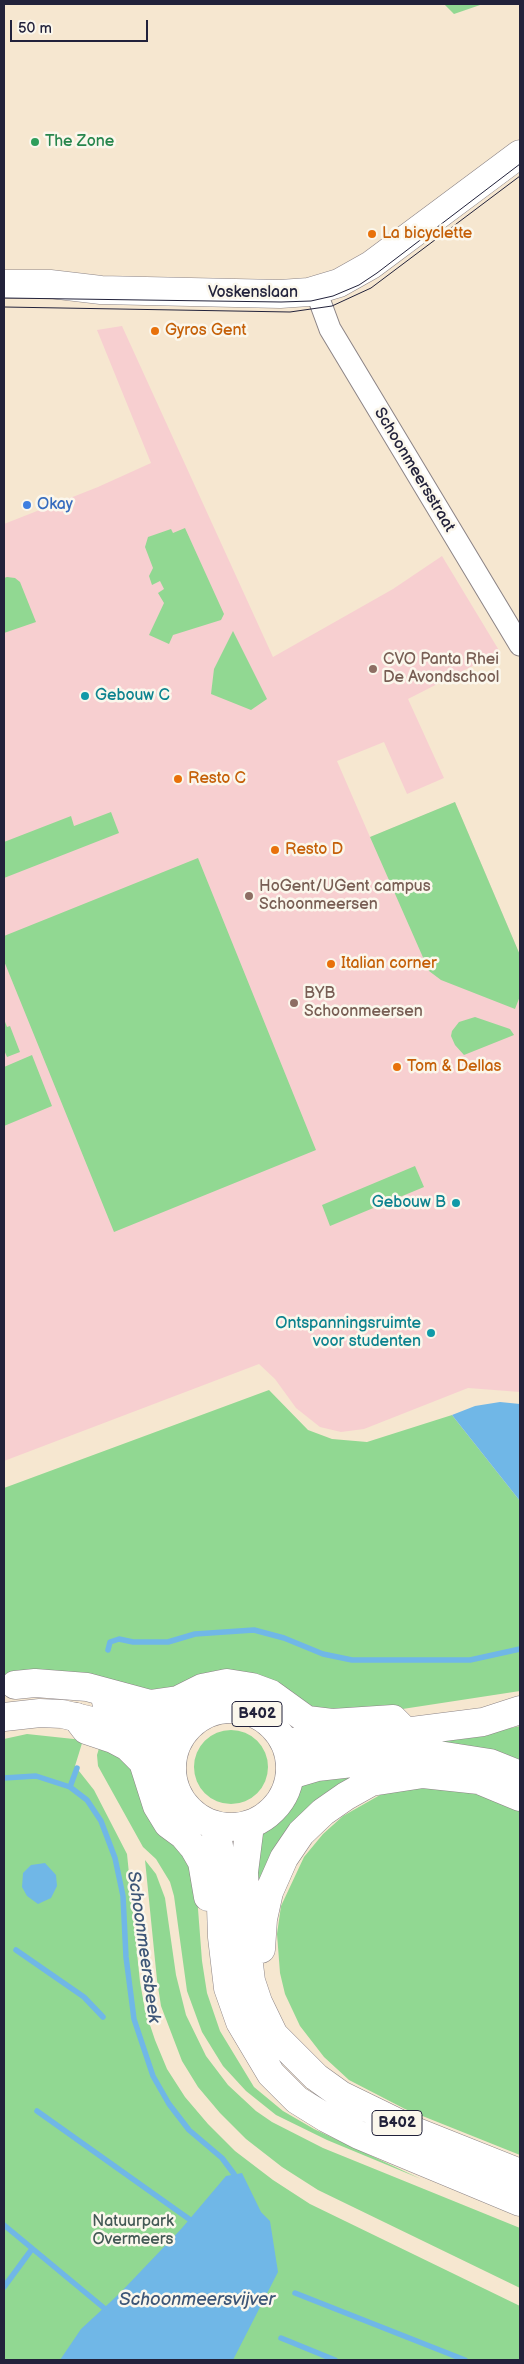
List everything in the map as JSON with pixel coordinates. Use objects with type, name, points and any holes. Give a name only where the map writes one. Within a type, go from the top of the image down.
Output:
[{"type":"main road","name":"Voskenslaan","points":[[4,302],[287,307],[318,297],[377,260],[520,154]]},
{"type":"main road","name":"Voskenslaan","points":[[4,284],[50,284],[101,290],[250,294],[301,293],[318,297],[346,296],[369,284],[520,170]]},
{"type":"main road","points":[[12,1690],[56,1683],[87,1687],[150,1704],[178,1700],[202,1688],[227,1683],[252,1687],[271,1694],[307,1720],[332,1723],[393,1719],[405,1732]]},
{"type":"main road","points":[[12,1690],[54,1692],[89,1697],[110,1703],[159,1724],[178,1728],[188,1725]]},
{"type":"main road","name":"B402","points":[[222,1708],[240,1709],[258,1715],[273,1726],[284,1741],[290,1758],[290,1775],[286,1791],[277,1806],[264,1817],[250,1825],[232,1828],[214,1825],[197,1817],[184,1804],[174,1788],[171,1769],[173,1753],[179,1738],[188,1725],[204,1714],[222,1708]]},
{"type":"main road","points":[[284,1741],[310,1744],[483,1722],[520,1710]]},
{"type":"main road","name":"B402","points":[[4,1717],[40,1713],[76,1717],[105,1724],[149,1742],[161,1753],[171,1769]]},
{"type":"main road","points":[[76,1717],[86,1730],[114,1739],[128,1747],[143,1762],[157,1806],[168,1824],[182,1835],[202,1862],[208,1895],[209,1920],[222,1937]]},
{"type":"main road","points":[[290,1775],[317,1767],[432,1754],[490,1763],[520,1775]]},
{"type":"main road","points":[[289,2049],[283,2027],[271,2001],[264,1975],[261,1948],[263,1919],[269,1892],[284,1858],[301,1833],[323,1812],[346,1796],[371,1782],[394,1777],[423,1774],[456,1776],[480,1780],[520,1797]]},
{"type":"main road","name":"B402","points":[[214,1825],[219,1846],[222,1937],[228,1988],[240,2022],[271,2074],[297,2100],[359,2135],[520,2202]]},
{"type":"main road","name":"B402","points":[[250,1825],[244,1872],[251,1981],[258,2002],[274,2035],[316,2077],[341,2095],[409,2128],[520,2173]]},
{"type":"street","name":"Schoonmeersstraat","points":[[318,297],[330,329],[520,645]]},
{"type":"shaded area","name":"HoGent/UGent campus Schoonmeersen","points":[[122,326],[273,657],[393,589],[442,556],[500,652],[408,699],[444,778],[407,794],[384,742],[337,761],[370,837],[455,802],[520,955],[520,1392],[468,1388],[364,1429],[341,1432],[320,1427],[296,1408],[275,1379],[259,1364],[4,1461],[4,524],[98,487],[151,463],[97,330]]},
{"type":"green space","points":[[444,4],[483,4],[454,14]]},
{"type":"green space","points":[[185,528],[224,614],[221,620],[173,635],[169,644],[149,635],[164,603],[158,593],[164,589],[160,581],[152,585],[149,576],[153,568],[145,547],[148,537],[171,529],[173,533]]},
{"type":"green space","points":[[4,578],[15,578],[20,582],[36,622],[4,633]]},
{"type":"green space","points":[[233,631],[267,699],[251,710],[211,694],[214,669]]},
{"type":"green space","points":[[455,802],[520,955],[520,996],[515,1009],[441,980],[429,971],[370,837]]},
{"type":"green space","points":[[111,812],[119,833],[4,878],[4,842],[71,816],[74,826]]},
{"type":"green space","points":[[198,858],[316,1150],[114,1232],[4,961],[4,936]]},
{"type":"green space","points":[[475,1017],[510,1029],[514,1035],[464,1055],[455,1045],[451,1036],[452,1031],[459,1022]]},
{"type":"green space","points":[[4,1019],[7,1027],[10,1026],[20,1052],[7,1057],[4,1050]]},
{"type":"green space","points":[[32,1055],[52,1106],[4,1126],[4,1067]]},
{"type":"green space","points":[[415,1166],[424,1187],[330,1226],[322,1205]]},
{"type":"green space","points":[[269,1390],[308,1430],[332,1439],[367,1442],[452,1415],[520,1501],[520,1691],[396,1710],[332,1715],[293,1700],[177,1694],[4,1678],[4,1488]]},
{"type":"green space","points":[[520,1726],[520,1767],[436,1741],[469,1737]]},
{"type":"green space","points":[[224,1730],[238,1730],[252,1736],[262,1746],[268,1760],[266,1781],[252,1798],[238,1804],[224,1804],[210,1798],[200,1788],[194,1774],[194,1760],[200,1746],[210,1736]]},
{"type":"green space","name":"Natuurpark Overmeers","points":[[27,1734],[83,1740],[75,1766],[94,1790],[127,1854],[140,1982],[145,2010],[167,2069],[185,2097],[235,2151],[273,2180],[310,2204],[520,2306],[520,2360],[4,2360],[4,1739]]},
{"type":"green space","points":[[100,1745],[109,1749],[133,1768],[175,1843],[191,1866],[197,1896],[202,1961],[207,1993],[220,2031],[254,2087],[283,2111],[314,2129],[421,2179],[327,2140],[276,2115],[246,2091],[223,2066],[202,2032],[187,1991],[174,1896],[170,1882],[156,1859],[143,1847],[98,1766],[97,1755]]},
{"type":"green space","points":[[319,1775],[368,1776],[263,1890],[252,1872],[257,1830],[269,1824],[283,1811],[293,1795],[297,1782]]},
{"type":"green space","points":[[428,1783],[469,1788],[520,1808],[520,2155],[405,2109],[349,2080],[324,2057],[300,2026],[285,1994],[280,1973],[277,1934],[281,1906],[304,1857],[323,1834],[343,1816],[380,1795]]},
{"type":"green space","points":[[145,1860],[156,1874],[165,1898],[176,1975],[186,2015],[206,2056],[228,2085],[256,2111],[272,2122],[323,2148],[520,2228],[520,2288],[318,2190],[282,2167],[246,2139],[220,2113],[198,2087],[182,2061],[161,2006]]},
{"type":"water","points":[[500,1402],[520,1404],[520,1501],[452,1415],[475,1406]]},
{"type":"water","points":[[45,1863],[56,1875],[57,1886],[51,1898],[38,1904],[27,1896],[22,1887],[23,1873],[31,1865]]},
{"type":"water","name":"Schoonmeersvijver","points":[[242,2173],[261,2212],[270,2221],[278,2272],[233,2360],[60,2360],[81,2329],[120,2293],[182,2228],[226,2176]]},
{"type":"waterway","name":"Schoonmeersbeek","points":[[108,1650],[110,1642],[119,1639],[133,1642],[168,1642],[195,1634],[254,1630],[284,1638],[323,1654],[352,1660],[470,1660],[520,1649]]},
{"type":"waterway","name":"Schoonmeersbeek","points":[[70,1787],[77,1768]]},
{"type":"waterway","name":"Schoonmeersbeek","points":[[4,1778],[36,1776],[70,1787],[87,1800],[101,1821],[115,1858],[123,1896],[126,1957],[134,2019],[153,2076],[169,2104],[189,2130],[222,2158],[234,2174]]},
{"type":"waterway","points":[[16,1950],[84,1997],[103,2017]]},
{"type":"waterway","points":[[37,2111],[189,2219]]},
{"type":"waterway","points":[[4,2225],[104,2308]]},
{"type":"waterway","points":[[4,2287],[32,2249]]},
{"type":"waterway","points":[[295,2293],[465,2360]]},
{"type":"waterway","points":[[281,2338],[335,2360]]},
{"type":"tram line","points":[[4,298],[281,302],[311,301],[333,296],[359,285],[377,273],[520,164]]},
{"type":"tram line","points":[[4,307],[290,312],[332,306],[371,288],[520,176]]},
{"type":"place","name":"The Zone","points":[[35,142]]},
{"type":"place","name":"La bicyclette","points":[[372,234]]},
{"type":"place","name":"Gyros Gent","points":[[155,331]]},
{"type":"place","name":"Okay","points":[[27,505]]},
{"type":"place","name":"CVO Panta Rhei De Avondschool","points":[[373,669]]},
{"type":"place","name":"Gebouw C","points":[[85,696]]},
{"type":"place","name":"Resto C","points":[[178,779]]},
{"type":"place","name":"Resto D","points":[[275,850]]},
{"type":"place","name":"HoGent/UGent campus Schoonmeersen","points":[[249,896]]},
{"type":"place","name":"Italian corner","points":[[331,964]]},
{"type":"place","name":"BYB Schoonmeersen","points":[[294,1003]]},
{"type":"place","name":"Tom & Dellas","points":[[397,1067]]},
{"type":"place","name":"Gebouw B","points":[[456,1203]]},
{"type":"place","name":"Ontspanningsruimte voor studenten","points":[[431,1333]]}]
